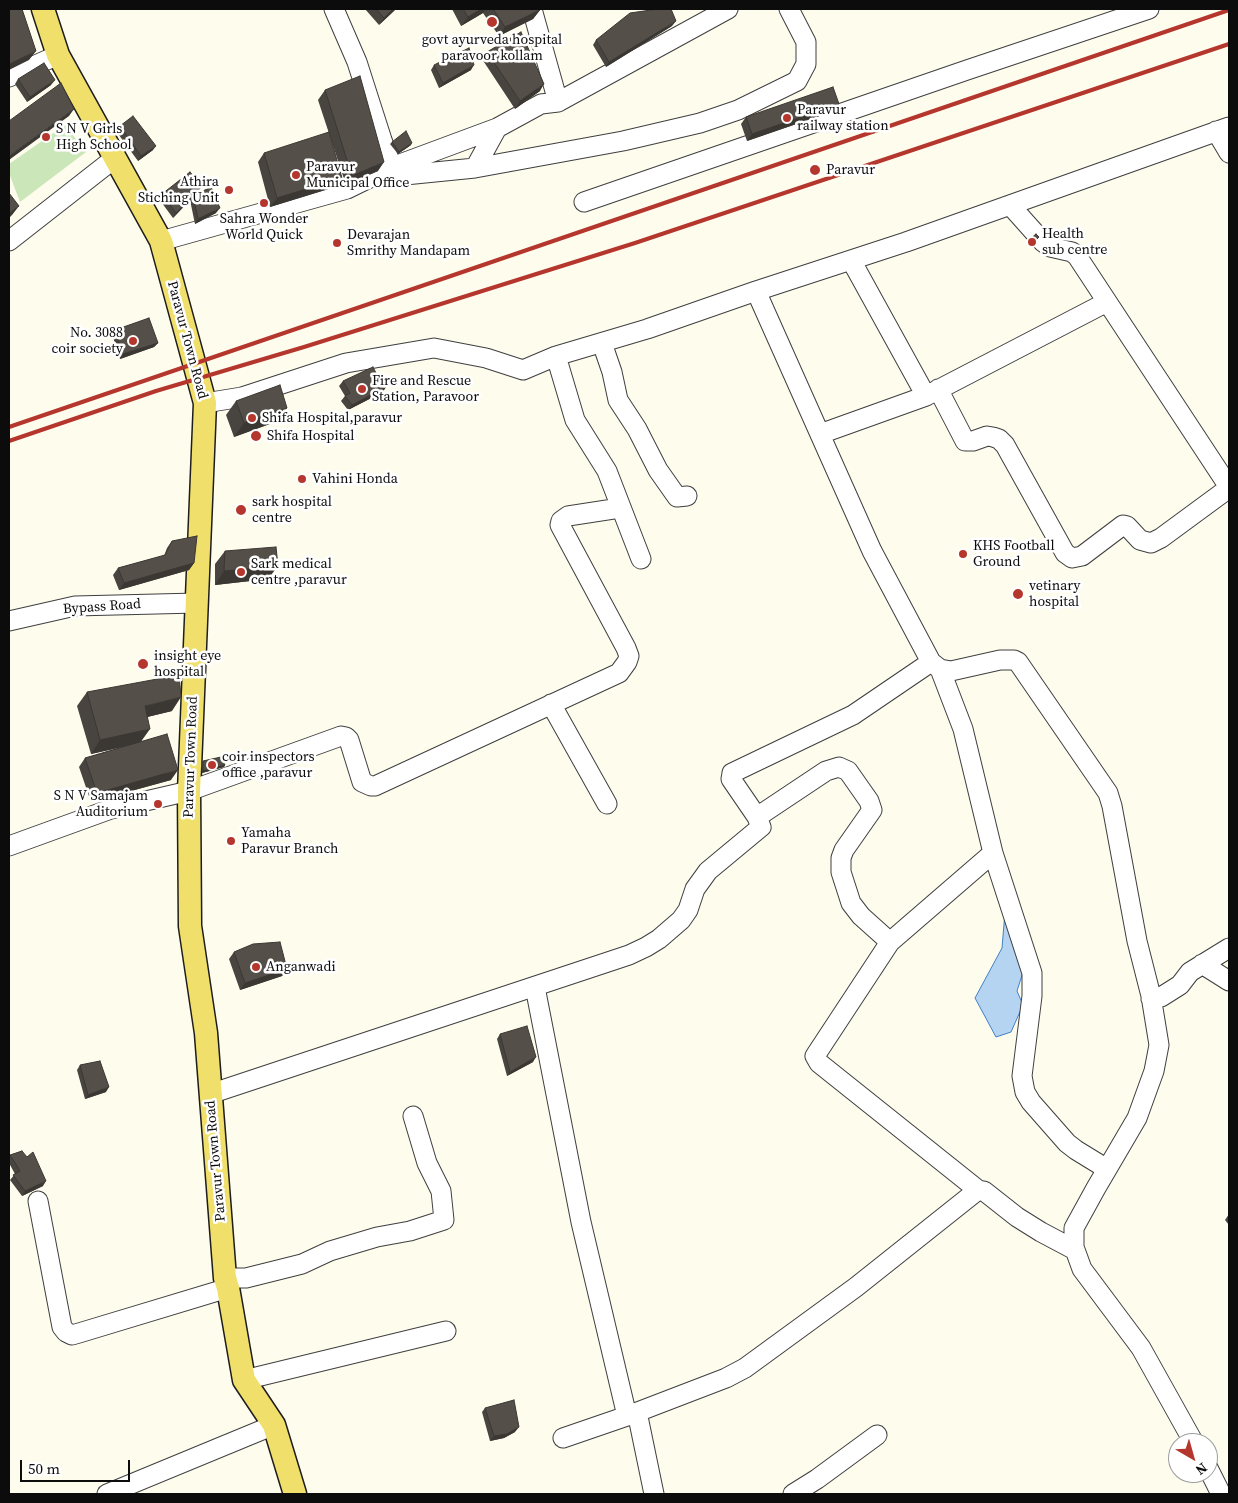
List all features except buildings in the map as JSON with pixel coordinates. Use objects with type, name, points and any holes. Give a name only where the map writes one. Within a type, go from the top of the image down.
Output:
[{"type":"main road","name":"Paravur Town Road","points":[[43,9],[58,55],[161,241],[204,403],[189,791],[190,926],[206,1033],[226,1283],[244,1380],[274,1425],[295,1494]]},
{"type":"street","points":[[334,9],[357,62],[392,167],[405,175],[475,168],[623,141],[700,123],[738,110],[797,81],[806,64],[806,42],[789,9]]},
{"type":"street","points":[[532,9],[558,102]]},
{"type":"street","points":[[161,241],[347,189],[392,167],[497,128],[541,104],[558,102],[728,9]]},
{"type":"street","points":[[584,202],[1149,9]]},
{"type":"street","points":[[9,77],[58,55]]},
{"type":"street","points":[[475,168],[497,128]]},
{"type":"street","points":[[204,403],[242,397],[346,363],[434,348],[486,358],[523,370],[556,356],[647,329],[851,260],[1223,129],[1229,153]]},
{"type":"street","points":[[9,241],[115,158]]},
{"type":"street","points":[[851,260],[932,393],[965,441],[973,442],[993,436],[1005,445],[1065,553],[1072,558],[1082,556],[1123,526],[1127,526],[1140,540],[1151,543],[1161,538],[1229,488],[1077,256],[1072,252],[1050,247],[1043,242],[1010,205]]},
{"type":"street","points":[[756,291],[872,551],[935,666],[963,729],[993,853],[1032,973],[1032,996],[1022,1076],[1025,1092],[1031,1102],[1067,1143],[1107,1169]]},
{"type":"street","points":[[820,434],[932,393],[1107,302]]},
{"type":"street","points":[[602,343],[612,372],[618,400],[637,429],[658,470],[676,497],[687,496]]},
{"type":"street","points":[[556,356],[575,420],[607,471],[641,558]]},
{"type":"street","points":[[9,846],[111,809],[189,791],[342,736],[349,740],[362,782],[375,786],[619,673],[629,656],[626,648],[560,525],[561,521],[568,516],[620,508]]},
{"type":"street","name":"Bypass Road","points":[[9,621],[75,606],[197,603]]},
{"type":"street","points":[[210,1094],[629,956],[659,939],[685,915],[695,889],[708,872],[760,827],[757,817],[731,779],[732,773],[853,714],[935,666],[951,671],[1000,660],[1014,660],[1018,662],[1108,793],[1159,1045],[1154,1071],[1137,1118],[1074,1228],[1075,1250],[1082,1269],[1141,1348],[1188,1433]]},
{"type":"street","points":[[551,704],[607,804]]},
{"type":"street","points":[[757,817],[826,771],[839,767],[848,771],[869,801],[872,810],[844,850],[841,872],[851,903],[861,916],[890,942]]},
{"type":"street","points":[[993,853],[890,942],[815,1056],[820,1063],[978,1190],[984,1191],[1040,1232],[1075,1250]]},
{"type":"street","points":[[1151,999],[1161,997],[1180,985],[1190,972],[1229,948]]},
{"type":"street","points":[[1202,964],[1229,981]]},
{"type":"street","points":[[535,987],[582,1222],[654,1494]]},
{"type":"street","points":[[38,1201],[62,1327],[72,1335],[226,1283],[302,1264],[330,1251],[378,1237],[410,1231],[444,1220],[441,1191],[427,1163],[413,1116]]},
{"type":"street","points":[[563,1438],[726,1378],[745,1368],[856,1287],[978,1190]]},
{"type":"street","points":[[244,1380],[446,1330]]},
{"type":"street","points":[[107,1494],[274,1425]]},
{"type":"street","points":[[793,1494],[817,1479],[877,1435]]},
{"type":"green space","points":[[65,125],[86,152],[20,202],[9,173],[9,164]]},
{"type":"water","points":[[1005,912],[1023,972],[1017,991],[1023,1005],[1011,1032],[996,1037],[975,998],[1002,948]]},
{"type":"railway","points":[[9,427],[1229,10]]},
{"type":"railway","points":[[9,441],[156,391],[304,347],[635,243],[1229,44]]},
{"type":"place","name":"govt ayurveda hospital paravoor kollam","points":[[492,22]]},
{"type":"place","name":"Paravur railway station","points":[[787,118]]},
{"type":"place","name":"S N V Girls High School","points":[[46,137]]},
{"type":"place","name":"Paravur","points":[[815,170]]},
{"type":"place","name":"Paravur Municipal Office","points":[[296,175]]},
{"type":"place","name":"Athira Stiching Unit","points":[[229,190]]},
{"type":"place","name":"Sahra Wonder World Quick","points":[[264,203]]},
{"type":"place","name":"Health sub centre","points":[[1032,242]]},
{"type":"place","name":"Devarajan Smrithy Mandapam","points":[[337,243]]},
{"type":"place","name":"No. 3088 coir society","points":[[133,341]]},
{"type":"place","name":"Fire and Rescue Station, Paravoor","points":[[362,389]]},
{"type":"place","name":"Shifa Hospital,paravur","points":[[252,418]]},
{"type":"place","name":"Shifa Hospital","points":[[256,436]]},
{"type":"place","name":"Vahini Honda","points":[[302,479]]},
{"type":"place","name":"sark hospital centre","points":[[241,510]]},
{"type":"place","name":"KHS Football Ground","points":[[963,554]]},
{"type":"place","name":"Sark medical centre ,paravur","points":[[241,572]]},
{"type":"place","name":"vetinary hospital","points":[[1018,594]]},
{"type":"place","name":"insight eye hospital","points":[[143,664]]},
{"type":"place","name":"coir inspectors office ,paravur","points":[[212,765]]},
{"type":"place","name":"S N V Samajam Auditorium","points":[[158,804]]},
{"type":"place","name":"Yamaha Paravur Branch","points":[[231,841]]},
{"type":"place","name":"Anganwadi","points":[[256,967]]}]
